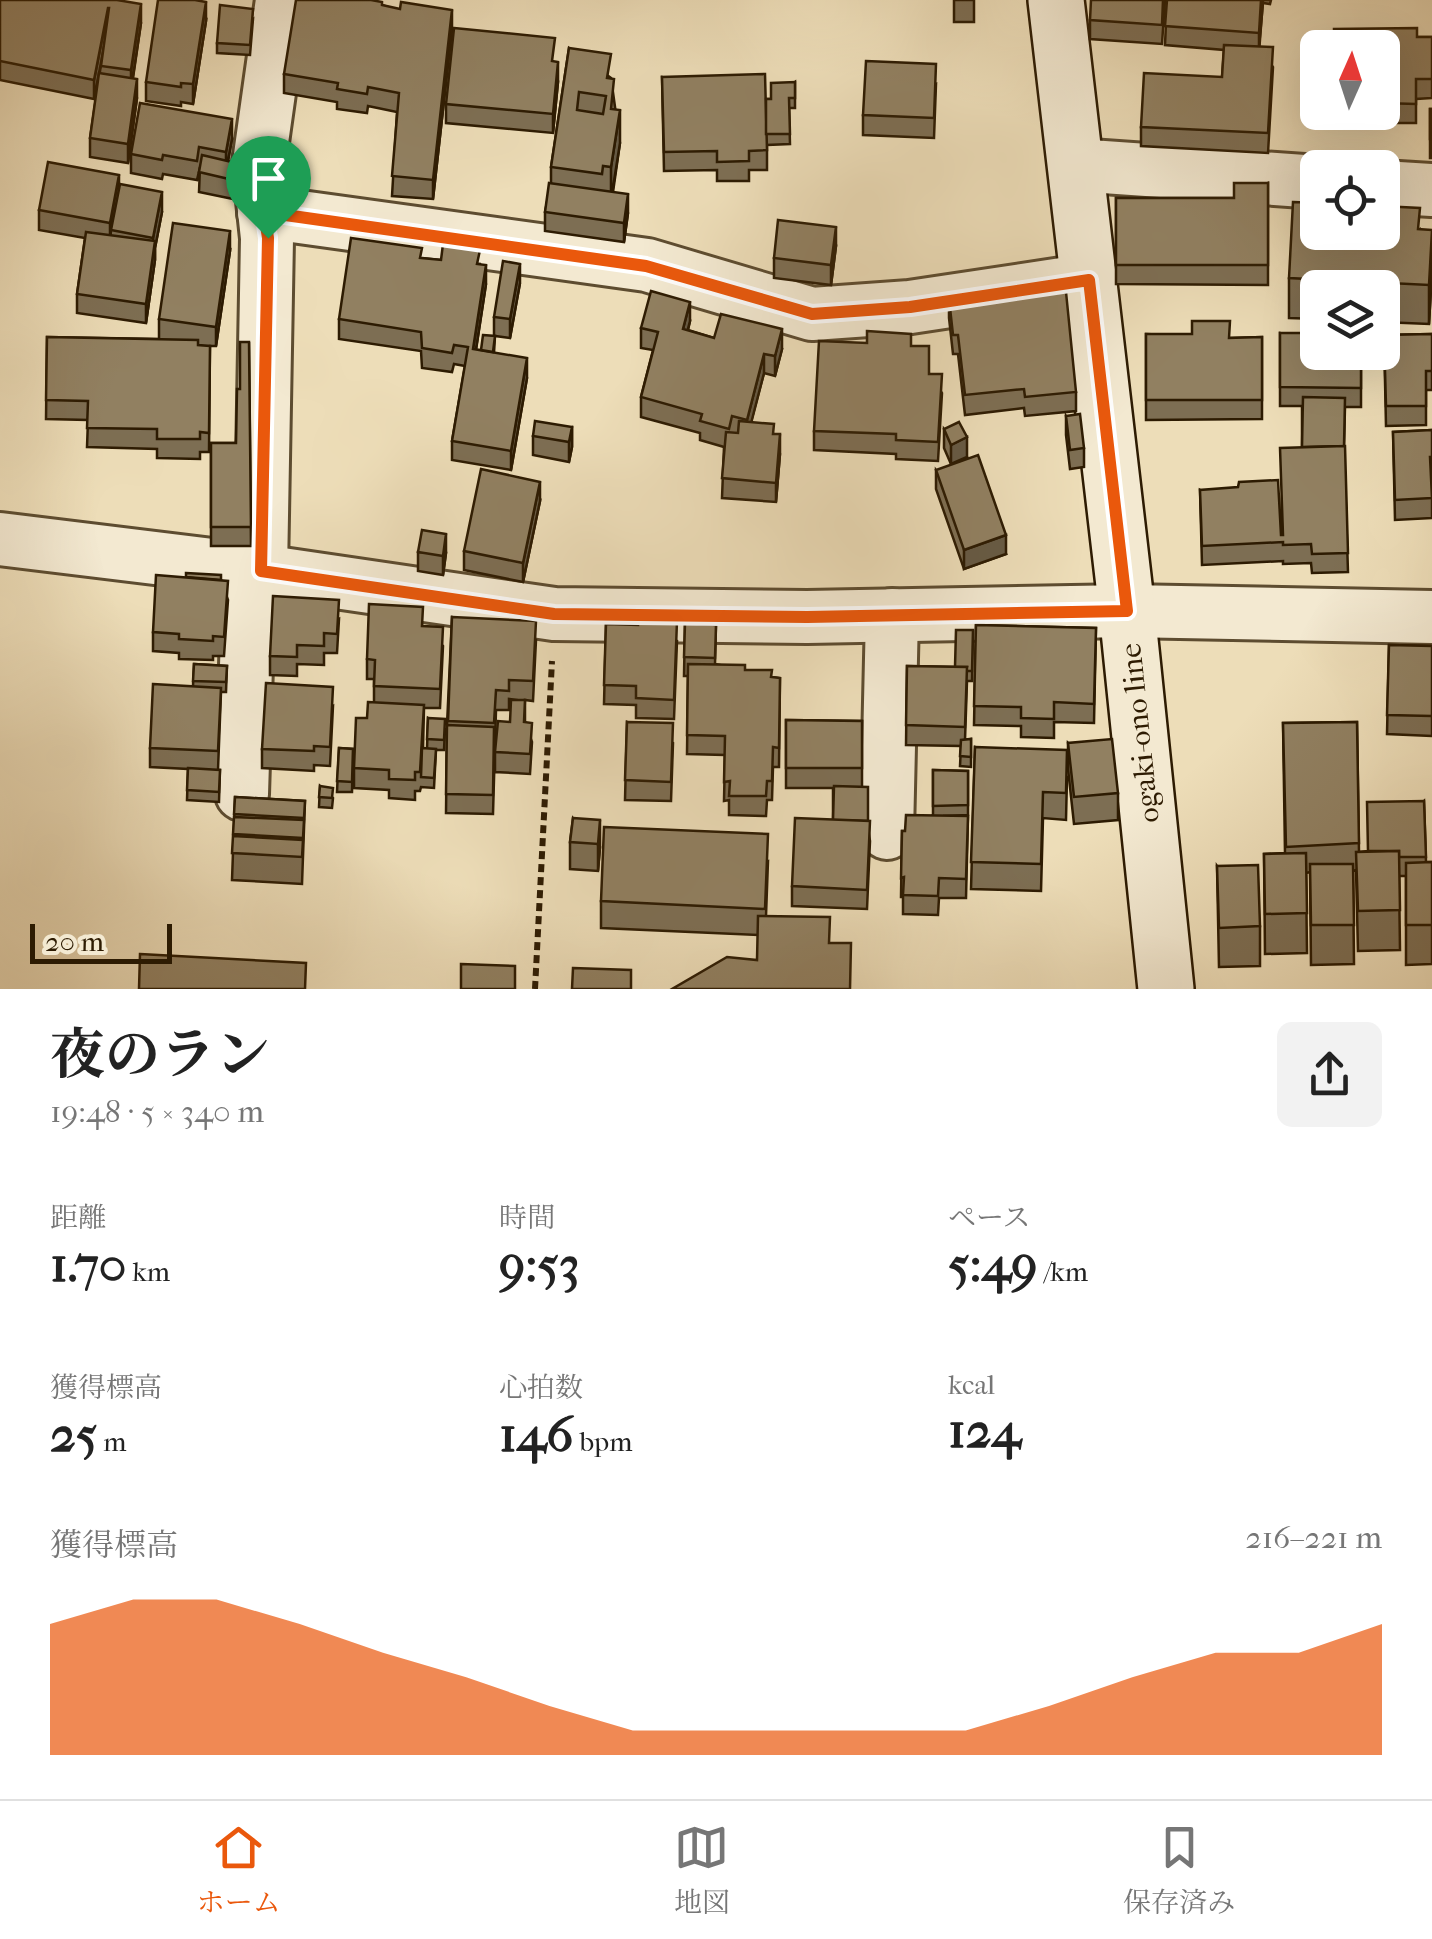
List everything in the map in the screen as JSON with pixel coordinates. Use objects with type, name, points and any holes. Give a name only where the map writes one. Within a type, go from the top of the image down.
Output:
[{"type":"main road","name":"ogaki-ono line","points":[[1056,0],[1127,611],[1166,989]]},
{"type":"street","points":[[242,794],[268,238],[259,163],[282,0]]},
{"type":"street","points":[[1076,166],[1300,181]]},
{"type":"street","points":[[1400,188],[1432,190]]},
{"type":"street","points":[[264,212],[646,266],[812,314],[910,307],[1089,280]]},
{"type":"street","points":[[0,540],[255,570],[554,614],[788,617],[1127,611],[1432,617]]},
{"type":"street","points":[[887,833],[892,615]]},
{"type":"path","points":[[535,989],[554,614]]},
{"type":"building","points":[[0,0],[117,0],[141,4],[131,70],[101,66],[109,8],[94,80],[0,61]]},
{"type":"building","points":[[158,0],[206,2],[193,84],[181,83],[181,87],[146,82]]},
{"type":"building","points":[[296,0],[371,0],[400,9],[401,2],[452,10],[433,180],[392,176],[399,93],[368,87],[367,94],[337,89],[338,83],[284,74]]},
{"type":"building","points":[[1091,0],[1163,0],[1162,25],[1090,20]]},
{"type":"building","points":[[1167,0],[1261,0],[1259,33],[1165,26]]},
{"type":"building","points":[[220,5],[253,9],[250,45],[217,43]]},
{"type":"building","points":[[454,28],[555,38],[552,61],[558,62],[553,114],[446,104]]},
{"type":"building","points":[[1417,28],[1417,37],[1432,37],[1432,79],[1416,79],[1416,104],[1400,104],[1400,30],[1334,29]]},
{"type":"building","points":[[1224,45],[1273,47],[1268,133],[1141,127],[1144,73],[1222,77]]},
{"type":"building","points":[[569,48],[611,54],[607,78],[614,79],[611,109],[620,110],[611,167],[603,166],[602,174],[551,167]],"holes":[[[579,92],[606,96],[603,114],[577,110]]]},
{"type":"building","points":[[866,61],[936,64],[934,118],[863,115]]},
{"type":"building","points":[[99,73],[137,79],[128,144],[90,138]]},
{"type":"building","points":[[765,74],[767,150],[749,151],[749,161],[717,162],[717,151],[664,152],[662,77]]},
{"type":"building","points":[[795,82],[795,98],[789,98],[790,134],[766,134],[766,99],[771,99],[771,83]]},
{"type":"building","points":[[140,103],[232,119],[226,152],[199,147],[197,161],[131,154]]},
{"type":"building","points":[[202,155],[236,163],[233,180],[199,172]]},
{"type":"building","points":[[48,162],[119,175],[110,223],[39,210]]},
{"type":"building","points":[[549,183],[628,194],[624,223],[545,212]]},
{"type":"building","points":[[1234,183],[1268,183],[1268,265],[1116,265],[1116,198],[1234,198]]},
{"type":"building","points":[[120,184],[162,192],[153,238],[111,230]]},
{"type":"building","points":[[1293,202],[1300,202],[1300,250],[1400,250],[1400,207],[1420,208],[1418,229],[1432,230],[1429,285],[1400,284],[1400,270],[1300,270],[1300,279],[1289,278]]},
{"type":"building","points":[[778,220],[836,227],[831,265],[774,258]]},
{"type":"building","points":[[173,223],[230,231],[216,327],[159,319]]},
{"type":"building","points":[[86,232],[155,241],[146,304],[77,294]]},
{"type":"building","points":[[351,238],[422,248],[420,258],[441,260],[443,244],[480,250],[477,264],[486,265],[473,349],[527,358],[511,451],[452,441],[468,347],[454,345],[452,353],[422,348],[421,332],[339,319]]},
{"type":"building","points":[[503,261],[520,264],[510,319],[494,317]]},
{"type":"building","points":[[651,291],[690,302],[683,329],[714,338],[721,314],[782,329],[775,356],[764,354],[747,420],[732,416],[729,429],[700,421],[702,414],[641,397],[658,332],[641,328]]},
{"type":"building","points":[[1066,292],[1076,392],[1025,397],[1024,389],[965,395],[949,299],[989,295],[989,300]]},
{"type":"building","points":[[1192,321],[1230,321],[1229,338],[1262,337],[1262,400],[1146,400],[1146,334],[1192,334]]},
{"type":"building","points":[[867,331],[911,334],[911,346],[929,346],[929,374],[942,374],[938,442],[896,440],[896,434],[814,431],[819,341],[867,343]]},
{"type":"building","points":[[1280,333],[1300,333],[1300,370],[1361,370],[1361,388],[1280,387]]},
{"type":"building","points":[[1432,334],[1432,371],[1426,371],[1426,406],[1386,406],[1385,370],[1400,370],[1400,335]]},
{"type":"building","points":[[483,335],[495,336],[493,352],[481,350]]},
{"type":"building","points":[[47,337],[198,340],[198,345],[210,346],[209,433],[200,432],[200,439],[157,439],[157,429],[87,428],[88,401],[46,400]]},
{"type":"building","points":[[240,342],[249,342],[251,527],[211,527],[211,443],[236,443]]},
{"type":"building","points":[[1303,397],[1345,398],[1344,446],[1302,447]]},
{"type":"building","points":[[1080,414],[1084,448],[1070,450],[1066,416]]},
{"type":"building","points":[[535,421],[572,427],[569,442],[533,436]]},
{"type":"building","points":[[739,421],[774,424],[773,434],[780,434],[776,483],[722,478],[726,432],[738,433]]},
{"type":"building","points":[[959,422],[967,437],[951,445],[944,429]]},
{"type":"building","points":[[1432,430],[1432,498],[1395,500],[1393,432]]},
{"type":"building","points":[[1345,446],[1348,553],[1312,554],[1311,544],[1283,542],[1202,546],[1200,490],[1278,480],[1283,535],[1280,448]]},
{"type":"building","points":[[978,455],[1006,535],[964,550],[936,470]]},
{"type":"building","points":[[481,469],[540,482],[523,563],[464,551]]},
{"type":"building","points":[[422,530],[446,534],[443,556],[418,552]]},
{"type":"building","points":[[186,573],[221,575],[221,580],[186,577]]},
{"type":"building","points":[[156,575],[228,581],[224,637],[213,636],[213,641],[179,639],[179,634],[153,632]]},
{"type":"building","points":[[273,596],[339,600],[337,634],[324,633],[324,646],[297,645],[297,657],[270,656]]},
{"type":"building","points":[[369,604],[423,607],[422,626],[443,627],[440,689],[374,686],[375,660],[367,659]]},
{"type":"building","points":[[452,617],[536,621],[533,681],[509,680],[509,691],[496,690],[494,723],[448,721]]},
{"type":"building","points":[[638,620],[677,621],[674,700],[636,698],[636,686],[604,685],[606,624],[638,625]]},
{"type":"building","points":[[685,623],[716,625],[715,658],[684,657]]},
{"type":"building","points":[[976,625],[1096,628],[1094,704],[1054,702],[1054,719],[1021,718],[1021,707],[974,706]]},
{"type":"building","points":[[956,630],[973,630],[972,671],[955,667]]},
{"type":"building","points":[[1389,645],[1432,646],[1432,716],[1387,715]]},
{"type":"building","points":[[194,664],[227,666],[226,682],[193,681]]},
{"type":"building","points":[[688,664],[745,665],[745,670],[772,670],[771,677],[780,678],[779,748],[773,747],[772,781],[767,781],[766,796],[729,796],[730,781],[724,782],[725,736],[687,735]]},
{"type":"building","points":[[907,666],[967,667],[965,727],[906,725]]},
{"type":"building","points":[[266,683],[333,687],[330,747],[314,746],[314,751],[262,749]]},
{"type":"building","points":[[153,684],[221,688],[218,751],[150,748]]},
{"type":"building","points":[[511,700],[525,700],[524,722],[532,723],[530,754],[495,752],[498,721],[510,722]]},
{"type":"building","points":[[368,702],[424,705],[420,772],[415,772],[415,780],[389,779],[389,770],[354,768],[356,718],[367,718]]},
{"type":"building","points":[[428,718],[445,719],[444,740],[427,739]]},
{"type":"building","points":[[786,720],[862,721],[862,768],[786,768]]},
{"type":"building","points":[[627,722],[673,723],[671,782],[625,780]]},
{"type":"building","points":[[1357,722],[1359,843],[1286,847],[1283,723]]},
{"type":"building","points":[[447,725],[494,727],[493,795],[446,794]]},
{"type":"building","points":[[971,739],[971,757],[960,756],[961,740]]},
{"type":"building","points":[[1112,739],[1118,793],[1074,797],[1068,743]]},
{"type":"building","points":[[975,747],[1067,750],[1066,793],[1043,792],[1041,864],[971,862]]},
{"type":"building","points":[[339,748],[353,749],[352,782],[337,781]]},
{"type":"building","points":[[422,748],[436,749],[434,778],[421,777]]},
{"type":"building","points":[[188,768],[220,770],[219,792],[187,790]]},
{"type":"building","points":[[933,770],[968,771],[968,805],[933,806]]},
{"type":"building","points":[[320,786],[333,788],[332,798],[319,797]]},
{"type":"building","points":[[834,786],[868,787],[868,821],[833,820]]},
{"type":"building","points":[[235,797],[305,801],[304,818],[234,814]]},
{"type":"building","points":[[1424,801],[1426,857],[1399,857],[1399,851],[1368,851],[1367,802]]},
{"type":"building","points":[[906,815],[968,816],[966,879],[939,878],[938,896],[903,895],[902,831]]},
{"type":"building","points":[[234,817],[304,820],[303,838],[233,834]]},
{"type":"building","points":[[573,818],[600,820],[598,844],[570,842]]},
{"type":"building","points":[[795,818],[870,821],[867,890],[792,886]]},
{"type":"building","points":[[604,827],[768,834],[765,909],[601,901]]},
{"type":"building","points":[[233,836],[303,840],[302,857],[232,853]]},
{"type":"building","points":[[1399,851],[1400,910],[1358,911],[1356,852]]},
{"type":"building","points":[[1306,853],[1307,913],[1265,914],[1264,854]]},
{"type":"building","points":[[1432,862],[1432,925],[1406,925],[1406,863]]},
{"type":"building","points":[[1310,864],[1353,864],[1354,925],[1311,925]]},
{"type":"building","points":[[1258,865],[1260,926],[1219,928],[1217,866]]},
{"type":"building","points":[[758,916],[830,917],[829,943],[851,943],[850,989],[672,989],[727,957],[757,960]]},
{"type":"building","points":[[140,954],[306,963],[305,989],[139,989]]},
{"type":"building","points":[[461,964],[515,966],[515,989],[461,989]]},
{"type":"building","points":[[573,968],[631,970],[631,989],[572,989]]},
{"type":"route","points":[[264,212],[646,266],[812,314],[910,307],[1089,280],[1127,611],[807,617],[554,614],[261,571],[268,238],[264,212]]}]
